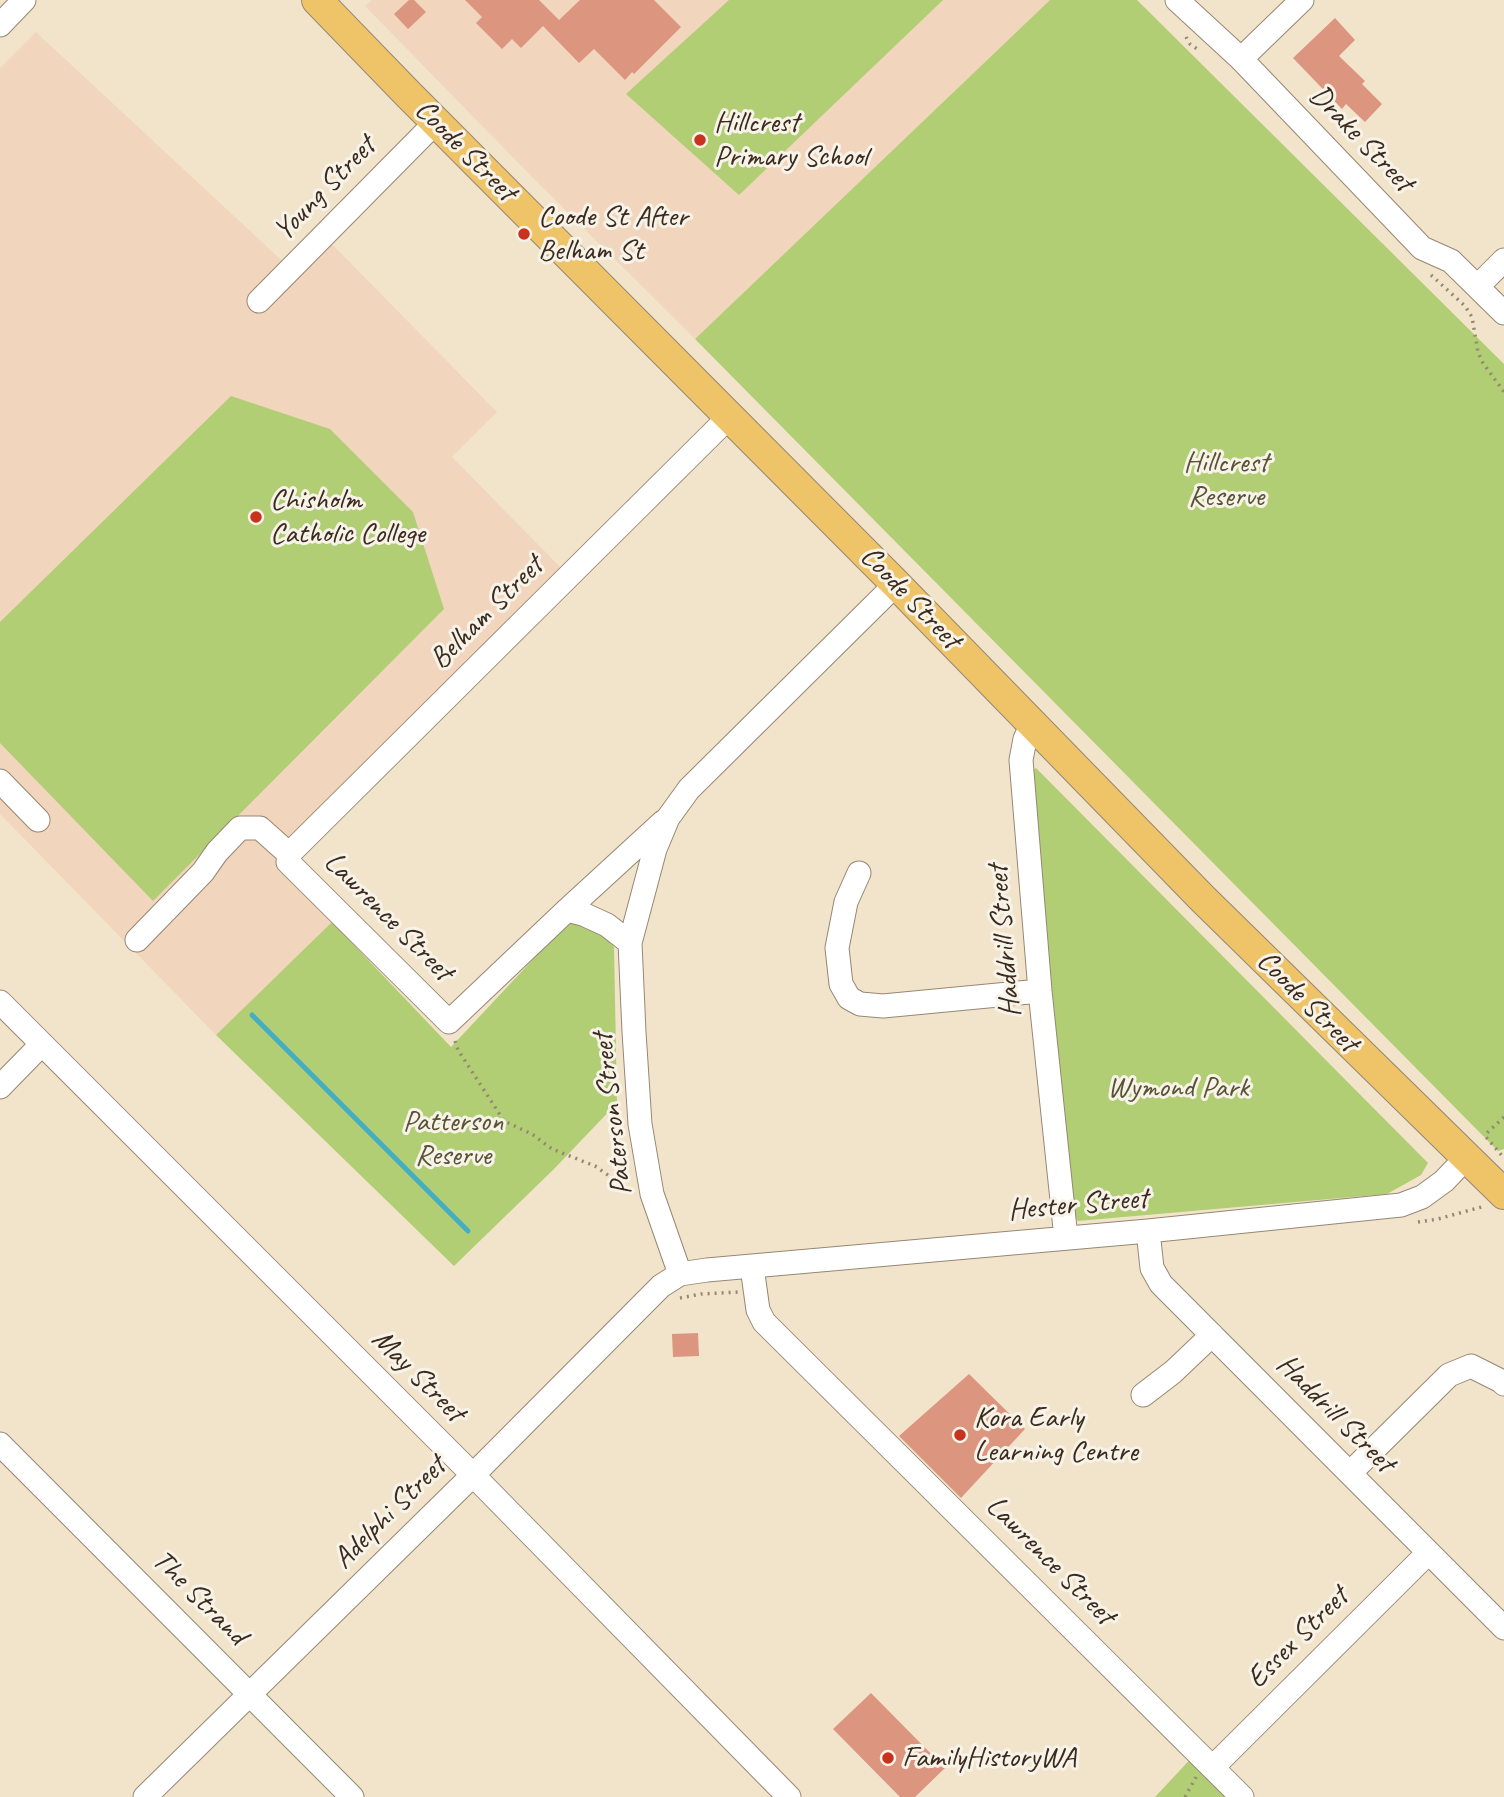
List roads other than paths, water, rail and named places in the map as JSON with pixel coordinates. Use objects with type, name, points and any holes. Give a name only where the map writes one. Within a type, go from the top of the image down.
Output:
[{"type":"main road","name":"Coode Street","points":[[324,2],[408,94],[896,584],[1203,899],[1504,1194]]},
{"type":"street","points":[[0,25],[24,0]]},
{"type":"street","name":"Drake Street","points":[[1177,0],[1241,59],[1422,248],[1451,261],[1504,313]]},
{"type":"street","points":[[1241,59],[1302,0]]},
{"type":"street","name":"Young Street","points":[[259,301],[436,121]]},
{"type":"street","points":[[1478,286],[1504,260]]},
{"type":"street","name":"Belham Street","points":[[289,854],[730,416]]},
{"type":"street","name":"Paterson Street","points":[[449,1022],[667,817],[690,789],[896,584]]},
{"type":"street","name":"Haddrill Street","points":[[1032,724],[1025,739],[1021,760],[1040,991],[1066,1238]]},
{"type":"street","points":[[0,781],[38,820]]},
{"type":"street","name":"Paterson Street","points":[[667,817],[655,849],[630,943],[640,1124],[652,1194],[680,1274]]},
{"type":"street","points":[[137,940],[204,872],[217,852],[240,828],[260,828],[289,854]]},
{"type":"street","name":"Lawrence Street","points":[[289,854],[288,862],[449,1022]]},
{"type":"street","points":[[859,873],[846,902],[837,948],[841,984],[849,998],[860,1004],[883,1006],[1040,991]]},
{"type":"street","points":[[567,910],[607,925],[630,943]]},
{"type":"street","name":"May Street","points":[[0,1002],[473,1475],[789,1797]]},
{"type":"street","points":[[0,1087],[42,1044]]},
{"type":"street","name":"Hester Street","points":[[680,1274],[1401,1205],[1422,1198],[1444,1181],[1466,1158]]},
{"type":"street","name":"Haddrill Street","points":[[1149,1231],[1152,1268],[1161,1284],[1504,1628]]},
{"type":"street","name":"Lawrence Street","points":[[752,1267],[758,1310],[764,1322],[1242,1797]]},
{"type":"street","name":"Adelphi Street","points":[[145,1797],[251,1695],[661,1286],[680,1274]]},
{"type":"street","points":[[1143,1395],[1173,1372],[1212,1335]]},
{"type":"street","points":[[1350,1473],[1449,1375],[1471,1366],[1504,1384]]},
{"type":"street","name":"The Strand","points":[[0,1444],[352,1797]]},
{"type":"street","name":"Essex Street","points":[[1213,1767],[1428,1553]]},
{"type":"waterway","points":[[252,1015],[468,1231]]},
{"type":"place","name":"Hillcrest Primary School","points":[[700,140]]},
{"type":"place","name":"Coode St After Belham St","points":[[524,234]]},
{"type":"place","name":"Chisholm Catholic College","points":[[256,517]]},
{"type":"place","name":"Kora Early Learning Centre","points":[[960,1435]]},
{"type":"place","name":"FamilyHistoryWA","points":[[888,1758]]},
{"type":"park label","name":"Hillcrest Reserve","points":[[1226,480]]},
{"type":"park label","name":"Wymond Park","points":[[1178,1088]]},
{"type":"park label","name":"Patterson Reserve","points":[[453,1139]]}]
